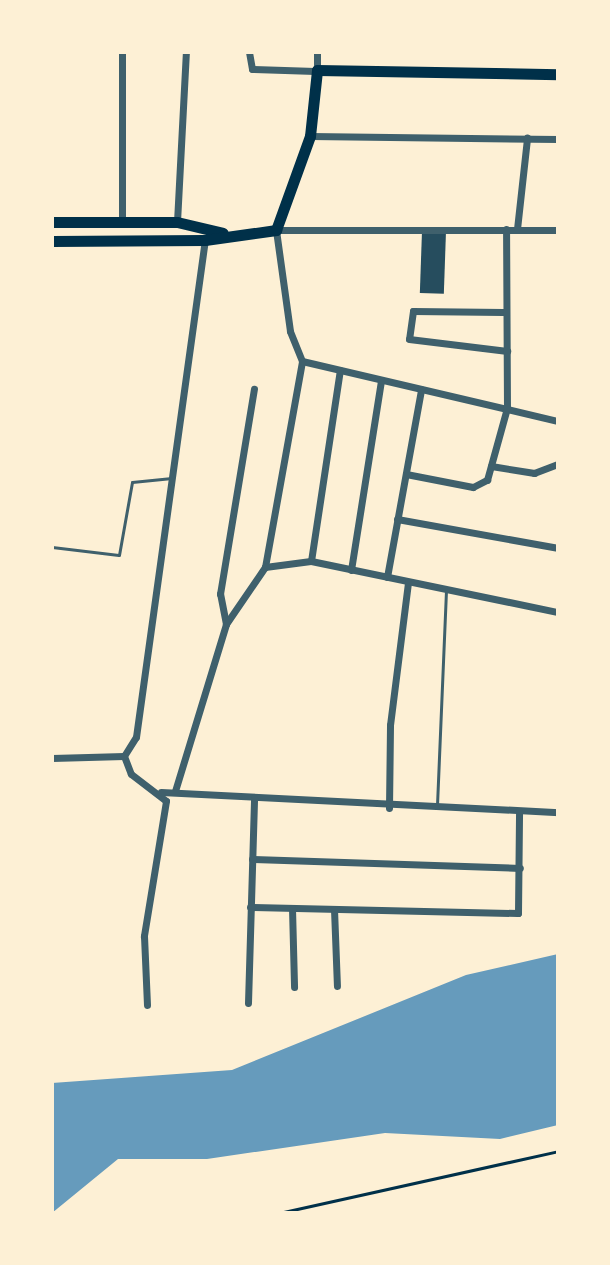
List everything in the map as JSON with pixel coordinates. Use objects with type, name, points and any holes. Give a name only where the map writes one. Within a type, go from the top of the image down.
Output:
[{"type":"main road","points":[[52,241],[205,240],[223,233],[276,230],[310,136],[316,71],[558,74]]},
{"type":"main road","points":[[52,222],[177,222],[206,224],[223,233]]},
{"type":"street","points":[[122,52],[122,220]]},
{"type":"street","points":[[177,222],[186,52]]},
{"type":"street","points":[[249,52],[252,69],[316,71],[317,52]]},
{"type":"street","points":[[310,136],[558,139]]},
{"type":"street","points":[[517,229],[527,138]]},
{"type":"street","points":[[124,756],[136,737],[206,224]]},
{"type":"street","points":[[406,474],[479,487],[491,466],[507,408],[503,312],[506,229]]},
{"type":"street","points":[[175,791],[226,624],[265,567],[302,361],[290,331],[276,230],[558,230]]},
{"type":"street","points":[[503,312],[413,311],[409,339],[507,351]]},
{"type":"street","points":[[302,361],[558,421]]},
{"type":"street","points":[[311,561],[340,370]]},
{"type":"street","points":[[351,570],[381,380]]},
{"type":"street","points":[[226,624],[220,594],[254,389]]},
{"type":"street","points":[[387,577],[421,389]]},
{"type":"street","points":[[491,466],[534,473],[558,464]]},
{"type":"street","points":[[397,519],[558,548]]},
{"type":"street","points":[[265,567],[311,561],[558,612]]},
{"type":"street","points":[[389,808],[390,725],[408,582]]},
{"type":"street","points":[[52,758],[124,756]]},
{"type":"street","points":[[124,756],[131,774],[161,792],[166,801],[144,936],[147,1005]]},
{"type":"street","points":[[161,792],[389,808],[558,812]]},
{"type":"street","points":[[248,1003],[254,798]]},
{"type":"street","points":[[250,907],[518,913],[519,811]]},
{"type":"street","points":[[252,859],[520,868]]},
{"type":"street","points":[[292,908],[294,987]]},
{"type":"street","points":[[334,909],[337,986]]},
{"type":"lane","points":[[52,547],[119,555],[132,482],[172,478]]},
{"type":"lane","points":[[437,809],[446,589]]},
{"type":"path","points":[[279,1213],[558,1151]]},
{"type":"water","points":[[558,954],[558,1125],[500,1139],[385,1133],[207,1159],[118,1159],[52,1213],[52,1083],[232,1070],[466,975]]},
{"type":"building","points":[[422,231],[446,232],[444,294],[420,293]]}]
